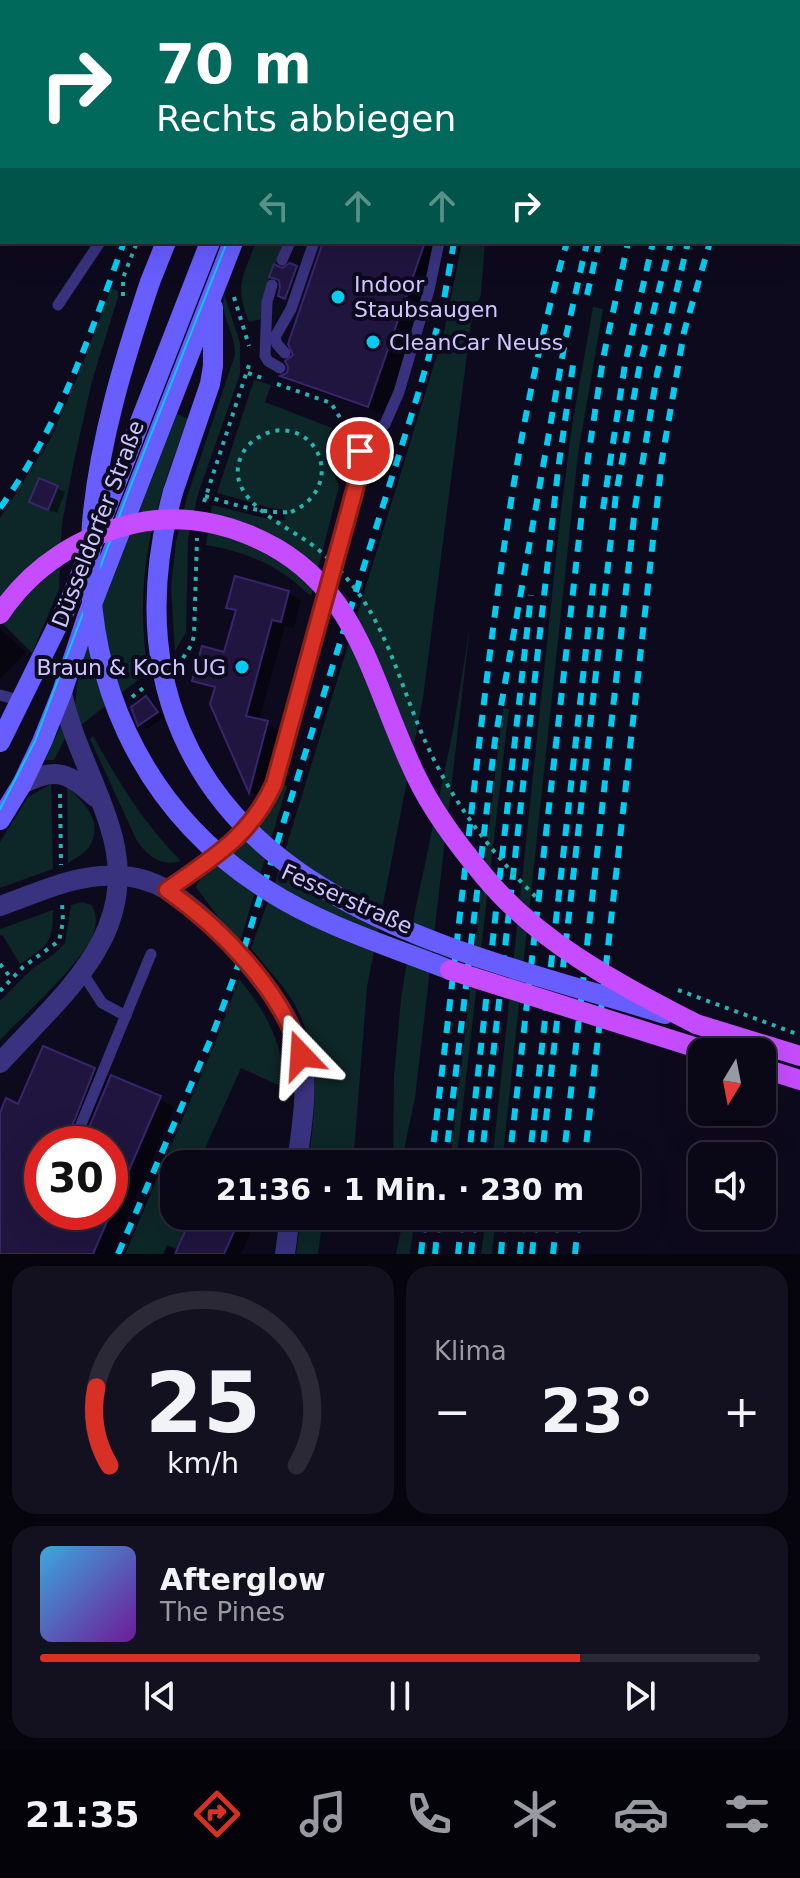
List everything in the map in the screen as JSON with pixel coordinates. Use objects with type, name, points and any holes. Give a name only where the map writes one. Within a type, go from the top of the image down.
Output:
[{"type":"main road","name":"Fesserstraße","points":[[165,244],[130,345],[106,435],[92,523],[91,600],[103,668],[124,729],[156,785],[176,812],[222,858],[244,875],[308,913],[450,970],[688,1045]]},
{"type":"main road","name":"Düsseldorfer Straße","points":[[0,742],[73,594],[209,244]]},
{"type":"main road","name":"Fesserstraße","points":[[231,249],[212,310],[213,366],[210,384],[173,492],[157,572],[155,599],[159,661],[173,713],[215,792],[270,850],[316,884],[381,919],[452,947],[800,1056]]},
{"type":"main road","name":"Düsseldorfer Straße","points":[[0,820],[22,784],[62,692],[92,603],[231,249]]},
{"type":"main road","name":"Fesserstraße","points":[[0,614],[30,577],[57,556],[112,528],[145,521],[177,519],[230,527],[259,538],[314,576],[355,631],[417,780],[450,833],[487,879],[512,905],[568,952],[696,1024]]},
{"type":"main road","points":[[776,1072],[800,1080]]},
{"type":"street","points":[[0,1063],[98,951],[119,885],[109,824],[67,715],[62,692]]},
{"type":"street","points":[[22,784],[42,774],[60,773],[77,781],[101,802]]},
{"type":"street","points":[[0,906],[80,879],[119,885],[146,881],[167,890],[210,925],[269,990],[286,1015],[301,1055],[305,1080],[298,1150]]},
{"type":"street","points":[[285,1254],[288,1230]]},
{"type":"lane","points":[[58,305],[99,244]]},
{"type":"lane","points":[[282,260],[289,244]]},
{"type":"lane","points":[[285,353],[275,337],[291,309],[313,244]]},
{"type":"lane","points":[[167,890],[231,845],[262,809],[274,784],[357,482],[360,451],[385,424],[399,392],[439,244]]},
{"type":"lane","points":[[272,285],[267,302],[265,356],[280,368]]},
{"type":"lane","points":[[0,695],[22,701]]},
{"type":"lane","points":[[80,1126],[151,954]]},
{"type":"lane","points":[[82,972],[102,1003],[126,1016]]},
{"type":"path","points":[[248,373],[331,403],[360,451]]},
{"type":"path","points":[[205,496],[254,510],[273,513],[291,512],[313,499],[322,474],[321,461],[315,449],[295,434],[272,432],[251,443],[240,460],[240,482],[245,494],[264,515],[316,548],[342,571],[362,597],[382,632],[426,743],[445,781],[488,846],[544,905]]},
{"type":"path","points":[[0,964],[11,978]]},
{"type":"path","points":[[670,986],[800,1035]]},
{"type":"green space","points":[[255,244],[283,244],[265,291],[262,319],[249,322],[241,290]]},
{"type":"green space","points":[[462,244],[485,244],[481,294],[471,323],[423,698],[367,987],[354,1150],[310,1150],[315,1097],[307,1032],[286,991],[251,948],[276,880],[444,332]]},
{"type":"green space","points":[[111,288],[118,291],[118,297],[92,381],[74,461],[62,524],[59,589],[32,653],[0,621],[0,518],[50,440]]},
{"type":"green space","points":[[224,294],[240,343],[240,374],[198,494],[188,539],[186,632],[175,651],[171,586],[176,542],[187,497],[235,355],[224,310]]},
{"type":"green space","points":[[593,307],[603,309],[578,454],[503,1150],[493,1150],[561,510]]},
{"type":"green space","points":[[254,380],[271,385],[265,402],[332,428],[326,455],[339,486],[311,596],[287,576],[263,562],[206,545],[212,505],[268,519],[286,520],[282,509],[217,493]]},
{"type":"green space","points":[[177,414],[188,419],[156,513],[145,572],[143,603],[148,672],[80,726],[75,707],[77,684],[88,643]]},
{"type":"green space","points":[[470,626],[415,1098],[404,1150],[393,1150],[394,1077],[401,999],[415,911],[453,731]]},
{"type":"green space","points":[[503,708],[509,709],[458,1150],[452,1150]]},
{"type":"green space","points":[[62,723],[67,735],[54,760],[45,760]]},
{"type":"green space","points":[[93,736],[132,802],[181,861],[167,863],[156,859],[137,841],[90,739]]},
{"type":"green space","points":[[51,784],[53,869],[0,888],[0,842],[28,797]]},
{"type":"green space","points":[[284,784],[287,786],[239,945],[196,887],[207,872],[249,837]]},
{"type":"green space","points":[[67,787],[86,806],[95,830],[89,847],[68,863]]},
{"type":"green space","points":[[82,902],[92,905],[96,916],[87,947],[0,1040],[0,1001],[32,969],[65,943],[71,905]]},
{"type":"green space","points":[[53,910],[52,931],[47,943],[20,964],[0,935],[0,929]]},
{"type":"green space","points":[[239,979],[272,1030],[287,1089],[241,1068],[204,1150],[169,1150]]},
{"type":"green space","points":[[160,1172],[160,1230],[186,1230],[177,1249],[167,1245],[163,1254],[125,1254]]},
{"type":"green space","points":[[299,1230],[321,1230],[318,1254],[296,1254]]},
{"type":"green space","points":[[401,1230],[413,1230],[410,1254],[396,1254]]},
{"type":"green space","points":[[484,1230],[495,1230],[492,1254],[481,1254]]},
{"type":"building","points":[[322,244],[424,244],[368,407],[280,376],[287,373],[285,361],[293,355],[288,344]]},
{"type":"building","points":[[290,263],[297,266],[285,299],[278,296],[279,280],[269,277],[274,264],[282,268]]},
{"type":"building","points":[[39,478],[58,486],[48,510],[29,502]]},
{"type":"building","points":[[235,576],[289,591],[281,622],[272,620],[246,716],[268,721],[249,793],[210,704],[215,687],[192,681],[202,646],[224,652],[236,610],[226,608]]},
{"type":"building","points":[[146,696],[158,712],[138,726],[131,707]]},
{"type":"building","points":[[43,1046],[95,1068],[72,1126],[24,1126],[24,1230],[103,1230],[93,1254],[0,1254],[0,1113],[6,1098],[18,1104]]},
{"type":"building","points":[[111,1075],[161,1096],[128,1173],[128,1126],[90,1126]]},
{"type":"building","points":[[186,1230],[235,1230],[224,1254],[175,1254]]},
{"type":"tram line","points":[[0,809],[35,741],[226,244]]},
{"type":"railway","points":[[0,508],[56,413],[123,244]]},
{"type":"railway","points":[[118,1254],[212,1036],[241,958],[418,394],[442,311],[454,244]]},
{"type":"railway","points":[[433,1150],[505,538],[537,359],[566,244]]},
{"type":"railway","points":[[447,1150],[495,740],[566,336],[587,244]]},
{"type":"railway","points":[[587,295],[599,244]]},
{"type":"railway","points":[[511,1150],[588,458],[603,359],[628,244]]},
{"type":"railway","points":[[603,509],[625,364],[653,244]]},
{"type":"railway","points":[[543,1150],[616,494],[639,369],[670,244]]},
{"type":"railway","points":[[565,1150],[635,508],[657,374],[688,244]]},
{"type":"railway","points":[[586,1150],[662,459],[684,332],[709,244]]},
{"type":"railway","points":[[483,1150],[558,470],[573,365]]},
{"type":"railway","points":[[531,1150],[594,577]]},
{"type":"railway","points":[[470,1150],[531,595]]},
{"type":"railway","points":[[421,1254],[424,1230]]},
{"type":"railway","points":[[435,1254],[438,1230]]},
{"type":"railway","points":[[458,1254],[461,1230]]},
{"type":"railway","points":[[471,1254],[474,1230]]},
{"type":"railway","points":[[501,1254],[503,1230]]},
{"type":"railway","points":[[520,1254],[522,1230]]},
{"type":"railway","points":[[532,1254],[535,1230]]},
{"type":"railway","points":[[553,1254],[556,1230]]},
{"type":"railway","points":[[575,1254],[578,1230]]},
{"type":"place","name":"Indoor Staubsaugen","points":[[338,297]]},
{"type":"place","name":"CleanCar Neuss","points":[[373,342]]},
{"type":"place","name":"Braun & Koch UG","points":[[242,667]]},
{"type":"route","points":[[301,1055],[286,1015],[269,990],[210,925],[167,890],[231,845],[262,809],[274,784],[357,482],[360,451]]}]
